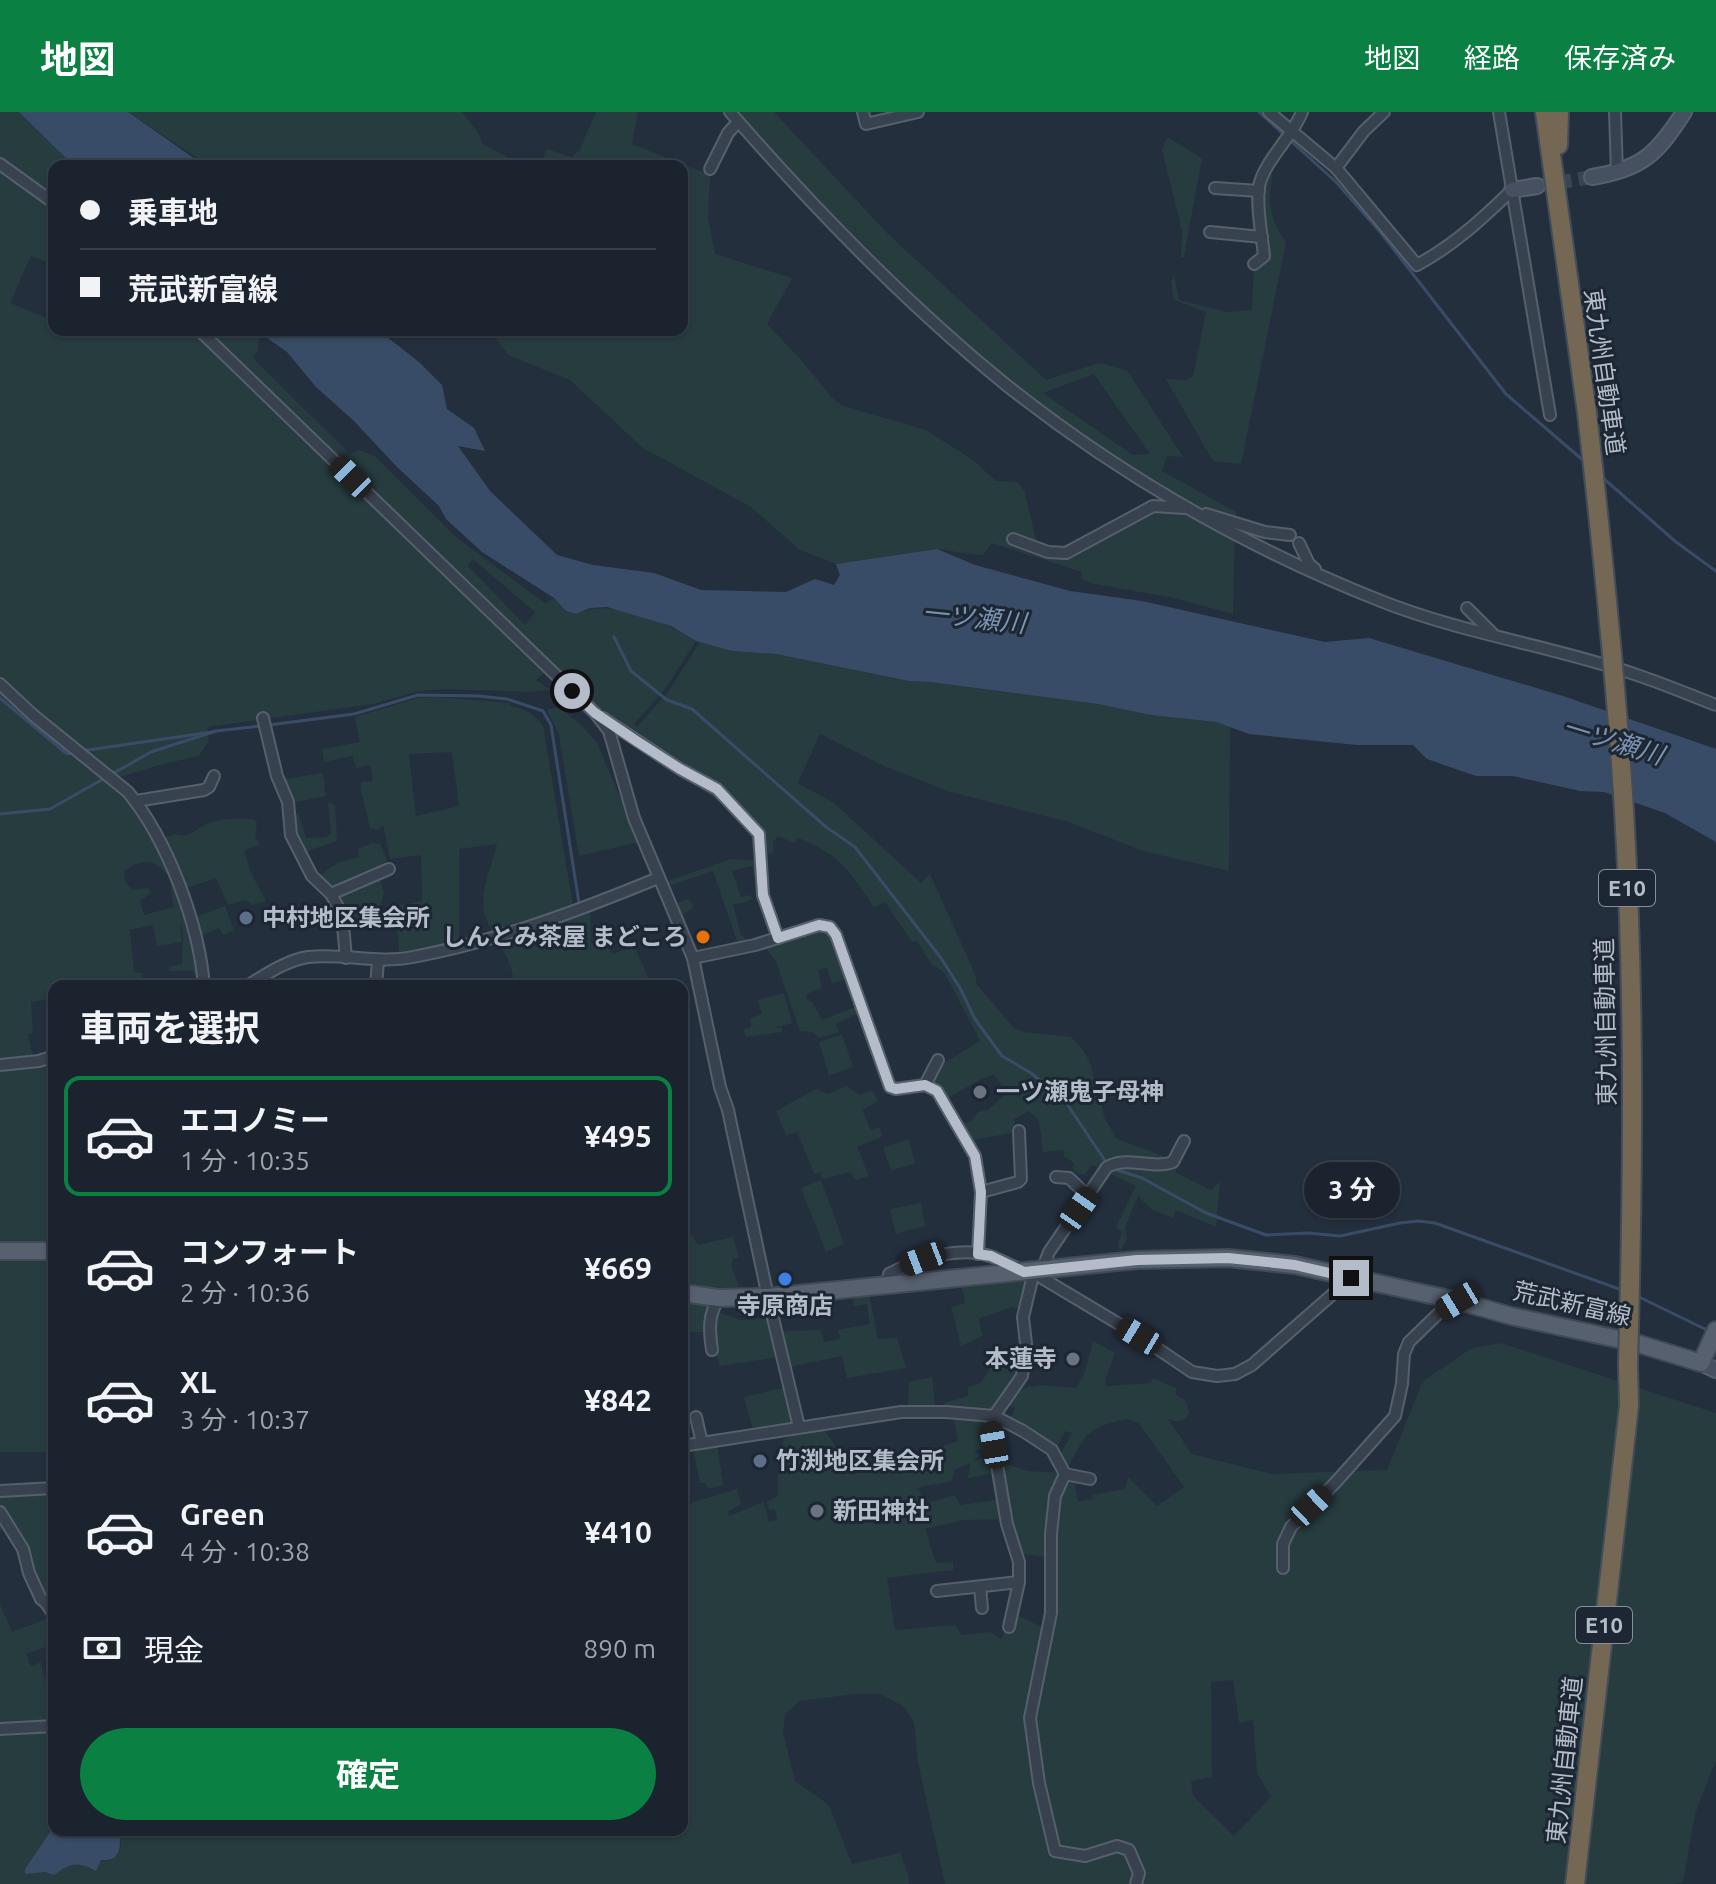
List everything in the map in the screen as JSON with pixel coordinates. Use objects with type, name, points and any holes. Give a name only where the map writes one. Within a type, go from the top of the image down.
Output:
[{"type":"highway","points":[[1536,112],[1564,252]]},
{"type":"highway","name":"東九州自動車道","points":[[1545,112],[1545,182],[1564,252],[1606,579],[1624,812],[1633,1174],[1629,1406],[1575,1884]]},
{"type":"highway","points":[[1545,182],[1558,148],[1559,112]]},
{"type":"main road","points":[[0,1251],[48,1251]]},
{"type":"main road","name":"荒武新富線","points":[[688,1294],[719,1298],[768,1297],[1137,1260],[1228,1258],[1295,1265],[1458,1301],[1511,1316],[1636,1343],[1708,1366],[1716,1330]]},
{"type":"street","points":[[730,112],[859,248],[1004,382],[1088,445],[1225,529],[1325,578],[1385,603],[1636,674],[1716,705]]},
{"type":"street","points":[[863,112],[866,124],[918,112]]},
{"type":"street","points":[[1269,112],[1289,135],[1336,168],[1417,265],[1471,230],[1512,190],[1545,182]]},
{"type":"street","points":[[1254,264],[1264,256],[1259,186],[1302,112]]},
{"type":"street","points":[[1336,168],[1364,131],[1384,112]]},
{"type":"street","points":[[1499,112],[1550,415]]},
{"type":"street","points":[[1615,112],[1617,173]]},
{"type":"street","points":[[1592,177],[1617,173],[1640,164],[1654,152],[1684,112]]},
{"type":"street","points":[[710,169],[728,133],[738,122]]},
{"type":"street","points":[[0,164],[48,199]]},
{"type":"street","points":[[1215,188],[1259,191]]},
{"type":"street","points":[[1210,232],[1262,237]]},
{"type":"street","points":[[205,336],[595,713],[609,731],[634,818],[693,958],[799,1427]]},
{"type":"street","points":[[1013,539],[1048,552],[1066,553],[1153,506],[1196,510],[1295,539],[1309,564],[1325,578]]},
{"type":"street","points":[[1467,608],[1495,636]]},
{"type":"street","points":[[0,684],[136,801],[165,849],[179,883],[203,967],[204,980]]},
{"type":"street","points":[[595,713],[680,769],[717,789],[759,834],[763,895],[778,938]]},
{"type":"street","points":[[265,723],[277,776],[288,802],[291,835],[312,876],[331,894],[343,925],[346,958]]},
{"type":"street","points":[[136,801],[204,790],[214,776]]},
{"type":"street","points":[[331,894],[389,869]]},
{"type":"street","points":[[257,980],[306,957],[378,961],[408,958],[496,938],[574,912],[658,878]]},
{"type":"street","points":[[693,958],[819,925],[830,927],[836,935],[890,1087],[925,1085],[937,1091],[975,1156],[981,1192],[978,1254]]},
{"type":"street","points":[[376,980],[378,961]]},
{"type":"street","points":[[0,1065],[48,1058]]},
{"type":"street","points":[[925,1085],[938,1060]]},
{"type":"street","points":[[981,1192],[1021,1179],[1019,1131]]},
{"type":"street","points":[[1009,1627],[1019,1582],[1019,1562],[1007,1524],[991,1429],[994,1416],[1022,1376],[1026,1344],[1023,1317],[1033,1271],[1107,1167],[1116,1161],[1164,1165],[1173,1162],[1184,1141]]},
{"type":"street","points":[[1056,1177],[1069,1178],[1088,1196]]},
{"type":"street","points":[[886,1287],[889,1274],[923,1259],[978,1254],[991,1256],[1033,1271],[1192,1372],[1217,1376],[1235,1374],[1252,1365],[1351,1278]]},
{"type":"street","points":[[712,1350],[709,1322],[719,1298]]},
{"type":"street","points":[[1283,1568],[1283,1544],[1291,1527],[1395,1416],[1404,1354],[1409,1342],[1442,1310],[1458,1301]]},
{"type":"street","points":[[688,1445],[901,1412],[946,1412],[994,1416],[1023,1431],[1052,1450],[1065,1474]]},
{"type":"street","points":[[696,1417],[702,1443]]},
{"type":"street","points":[[1065,1474],[1090,1479]]},
{"type":"street","points":[[1065,1474],[1055,1496],[1051,1534],[1051,1613],[1030,1718],[1039,1783],[1055,1851],[1085,1856],[1117,1846],[1129,1850],[1139,1873],[1136,1884]]},
{"type":"street","points":[[0,1491],[48,1488]]},
{"type":"street","points":[[0,1512],[23,1549],[29,1573],[48,1608]]},
{"type":"street","points":[[937,1591],[1019,1582]]},
{"type":"street","points":[[980,1587],[982,1608]]},
{"type":"street","points":[[0,1729],[48,1726]]},
{"type":"green space","points":[[0,112],[19,112],[68,160],[48,160],[48,195],[0,160]]},
{"type":"green space","points":[[128,112],[462,112],[483,144],[512,160],[200,160]]},
{"type":"green space","points":[[596,112],[638,112],[632,144],[672,160],[542,160],[547,149],[571,157],[579,151]]},
{"type":"green space","points":[[730,112],[774,112],[886,232],[1046,380],[1099,363],[1127,370],[1183,457],[1167,456],[1162,471],[1236,512],[1236,522],[1222,517],[1235,534],[1233,614],[1174,598],[1095,584],[1081,579],[1082,572],[992,543],[984,554],[978,555],[937,549],[836,564],[800,550],[751,507],[643,448],[570,380],[508,355],[494,336],[688,336],[688,166],[710,175],[708,218],[715,254],[792,278],[767,324],[833,399],[843,406],[926,430],[973,460],[996,481],[1018,482],[1025,493],[1038,548],[1066,553],[1153,506],[1189,508],[1058,424],[928,315]],"holes":[[[1094,374],[1150,454],[1133,455],[1043,393]]]},
{"type":"green space","points":[[1167,137],[1202,158],[1184,257],[1181,257],[1182,231],[1162,150]]},
{"type":"green space","points":[[0,168],[48,204],[48,263],[31,256],[10,303],[48,319],[48,336],[200,336],[547,670],[536,680],[551,690],[419,691],[373,704],[207,727],[209,740],[199,756],[107,781],[112,788],[117,784],[160,839],[190,834],[217,821],[254,819],[257,822],[255,838],[260,844],[244,851],[251,873],[266,901],[252,905],[246,900],[228,905],[216,878],[181,890],[171,874],[166,874],[157,865],[141,862],[130,867],[124,871],[125,881],[132,890],[149,888],[151,893],[140,901],[144,915],[174,907],[170,884],[184,899],[203,967],[200,980],[197,980],[193,971],[170,971],[169,967],[182,964],[183,938],[180,922],[182,942],[157,946],[153,925],[130,930],[134,972],[142,973],[143,978],[48,980],[48,999],[31,1002],[33,1033],[28,1034],[33,1058],[0,1062]]},
{"type":"green space","points":[[1267,171],[1273,176],[1270,193],[1273,219],[1286,242],[1241,464],[1213,461],[1166,379],[1185,380],[1193,376],[1206,312],[1174,300],[1171,283],[1174,275],[1179,300],[1226,312],[1252,310],[1254,264],[1264,256],[1259,186]]},
{"type":"green space","points":[[209,336],[256,336],[259,339],[258,350],[253,358],[350,454],[359,450],[375,456],[457,538],[545,603],[554,598],[566,611],[576,614],[606,608],[638,614],[696,641],[665,689],[634,724],[637,727],[668,692],[700,642],[732,651],[776,654],[909,681],[1098,704],[1151,715],[1216,722],[1230,727],[1229,871],[1143,851],[1069,822],[951,792],[886,767],[820,734],[798,783],[834,803],[921,883],[930,874],[975,974],[977,985],[1014,1028],[1071,1037],[1083,1050],[1090,1063],[1105,1119],[1117,1139],[1180,1162],[1175,1172],[1211,1190],[1220,1181],[1216,1227],[1176,1210],[1173,1218],[1151,1209],[1138,1196],[1125,1227],[1127,1239],[1120,1252],[1118,1243],[1122,1232],[1116,1227],[1136,1186],[1092,1165],[1085,1174],[1078,1174],[1072,1168],[1075,1164],[1064,1156],[1064,1150],[1043,1152],[1039,1121],[1029,1111],[1014,1119],[1017,1132],[967,1141],[958,1126],[972,1120],[978,1112],[988,1110],[1007,1093],[994,1075],[943,1101],[925,1085],[933,1070],[980,1041],[944,972],[932,965],[917,941],[912,942],[885,902],[874,907],[834,857],[798,838],[794,843],[778,836],[773,842],[773,853],[760,855],[759,834],[730,809],[614,729],[632,738],[598,710]],"holes":[[[473,559],[535,612],[525,625],[468,566]]]},
{"type":"green space","points":[[437,697],[510,703],[510,706],[533,715],[543,726],[574,912],[590,906],[591,944],[599,939],[613,954],[634,946],[649,980],[513,980],[510,964],[487,921],[483,904],[497,844],[459,849],[459,943],[399,954],[396,906],[422,901],[421,855],[390,859],[383,825],[378,830],[370,828],[361,782],[373,781],[370,765],[356,768],[353,756],[324,762],[322,749],[360,742],[355,717],[418,698]],"holes":[[[452,752],[459,806],[416,816],[409,754]]]},
{"type":"green space","points":[[559,707],[597,743],[639,842],[579,856],[559,735],[547,710]]},
{"type":"green space","points":[[323,773],[326,796],[291,803],[285,779]]},
{"type":"green space","points":[[328,802],[335,805],[337,841],[299,854],[289,813],[294,811],[299,815],[306,838],[326,837],[331,833]]},
{"type":"green space","points":[[372,843],[380,844],[387,860],[378,873],[384,893],[378,914],[343,925],[338,907],[315,879],[337,863],[359,857],[358,849]]},
{"type":"green space","points":[[731,859],[761,861],[766,908],[762,908],[756,899],[758,892],[752,866],[732,871],[741,897],[750,895],[752,899],[733,904],[741,935],[747,940],[775,939],[694,956],[673,905],[688,899],[693,908],[683,914],[697,952],[737,941],[713,871],[665,887],[663,883]]},
{"type":"green space","points":[[225,906],[234,930],[223,935],[219,928],[202,935],[195,917]]},
{"type":"green space","points":[[820,929],[826,931],[835,942],[847,978],[832,984],[827,968],[818,970],[822,988],[807,994],[806,999],[812,1002],[822,1020],[858,1006],[860,1012],[836,1024],[839,1032],[819,1038],[813,1032],[800,1031],[776,962],[764,946]]},
{"type":"green space","points":[[784,993],[792,1023],[775,1028],[782,1028],[782,1032],[746,1037],[743,1029],[751,1027],[750,1018],[762,1014],[758,1000]]},
{"type":"green space","points":[[842,1034],[853,1067],[829,1076],[819,1042]]},
{"type":"green space","points":[[48,1061],[45,1070],[48,1076],[48,1242],[0,1243],[0,1069]]},
{"type":"green space","points":[[847,1086],[860,1095],[872,1090],[878,1101],[862,1110],[871,1130],[879,1127],[883,1136],[857,1147],[869,1176],[856,1180],[850,1172],[822,1179],[820,1175],[823,1172],[814,1174],[797,1132],[786,1136],[776,1111],[816,1089],[828,1094]]},
{"type":"green space","points":[[909,1139],[915,1164],[891,1170],[883,1148]]},
{"type":"green space","points":[[821,1180],[844,1244],[826,1252],[801,1188]]},
{"type":"green space","points":[[921,1203],[925,1226],[896,1234],[890,1209]]},
{"type":"green space","points":[[688,1231],[698,1245],[733,1237],[739,1257],[733,1259],[731,1265],[740,1289],[688,1285]]},
{"type":"green space","points":[[48,1259],[48,1452],[0,1452],[0,1260]]},
{"type":"green space","points":[[1032,1276],[1024,1310],[1012,1307],[978,1319],[983,1336],[961,1346],[951,1307],[965,1303],[961,1284]]},
{"type":"green space","points":[[869,1293],[878,1339],[897,1338],[906,1368],[847,1378],[842,1356],[789,1367],[781,1331],[821,1330],[824,1342],[840,1339],[838,1330],[870,1324],[867,1304],[854,1306],[853,1302],[858,1295]]},
{"type":"green space","points":[[688,1302],[714,1306],[712,1310],[741,1320],[768,1318],[778,1357],[720,1366],[709,1332],[688,1332]]},
{"type":"green space","points":[[1093,1341],[1115,1353],[1105,1380],[1106,1386],[1151,1383],[1153,1378],[1176,1388],[1176,1395],[1186,1401],[1189,1413],[1180,1421],[1168,1419],[1192,1454],[1272,1474],[1387,1470],[1423,1381],[1472,1348],[1501,1343],[1716,1413],[1716,1760],[1695,1814],[1683,1882],[945,1884],[918,1763],[914,1722],[903,1706],[880,1694],[856,1694],[800,1701],[785,1714],[783,1732],[795,1781],[829,1805],[852,1864],[900,1853],[909,1884],[0,1884],[0,1604],[12,1632],[48,1618],[48,1646],[26,1654],[31,1666],[41,1662],[48,1694],[48,1835],[25,1869],[36,1873],[67,1865],[108,1861],[117,1856],[121,1847],[120,1836],[688,1836],[688,1506],[737,1489],[741,1504],[728,1512],[729,1516],[764,1502],[769,1522],[777,1520],[775,1509],[769,1510],[767,1502],[778,1496],[778,1473],[784,1474],[780,1457],[784,1439],[804,1430],[824,1429],[834,1444],[841,1470],[858,1471],[898,1463],[912,1468],[940,1459],[940,1447],[958,1441],[953,1417],[987,1420],[991,1448],[974,1451],[980,1455],[973,1461],[991,1456],[994,1473],[968,1478],[970,1463],[954,1470],[952,1481],[917,1488],[927,1503],[955,1495],[960,1505],[1002,1499],[997,1461],[1027,1471],[1064,1473],[1058,1458],[1072,1433],[1065,1431],[1058,1446],[1010,1419],[1015,1408],[1009,1405],[1018,1389],[1040,1385],[1076,1388],[1085,1372]],"holes":[[[1126,1419],[1139,1423],[1184,1487],[1157,1506],[1128,1477],[1125,1489],[1092,1495],[1093,1499],[1078,1502],[1075,1486],[1084,1478],[1065,1473],[1087,1436],[1101,1426]],[[1006,1519],[1016,1553],[1052,1558],[1047,1629],[1014,1614],[1001,1639],[991,1632],[962,1635],[955,1625],[895,1630],[887,1578],[953,1570],[953,1562],[936,1563],[925,1529],[963,1520]],[[1233,1680],[1239,1723],[1253,1720],[1257,1773],[1271,1797],[1234,1836],[1193,1796],[1191,1781],[1212,1777],[1211,1682]]]},
{"type":"green space","points":[[1006,1359],[1022,1376],[994,1416],[946,1412],[944,1403],[968,1396],[968,1387],[981,1383],[991,1367]]},
{"type":"green space","points":[[932,1377],[935,1408],[908,1408],[909,1382]]},
{"type":"green space","points":[[787,1387],[794,1422],[753,1430],[744,1397]]},
{"type":"green space","points":[[717,1444],[723,1485],[708,1489],[706,1483],[700,1483],[693,1448]]},
{"type":"green space","points":[[48,1491],[48,1590],[38,1593],[7,1524],[0,1532],[0,1495]]},
{"type":"water","points":[[19,112],[128,112],[196,160],[68,160]]},
{"type":"water","name":"一ツ瀬川","points":[[264,336],[386,336],[442,385],[447,409],[474,428],[485,451],[458,446],[490,491],[557,555],[593,565],[654,573],[701,590],[786,592],[815,579],[834,585],[840,575],[836,564],[937,549],[975,565],[1070,591],[1142,601],[1325,642],[1369,638],[1563,696],[1716,749],[1716,842],[1665,813],[1604,792],[1580,791],[1513,776],[1476,776],[1427,759],[1413,745],[1357,745],[1249,734],[1216,722],[909,681],[776,654],[732,651],[696,641],[671,626],[607,607],[590,608],[576,614],[566,611],[554,598],[482,552],[446,519],[439,506],[316,387],[287,352]]},
{"type":"water","points":[[48,1835],[120,1836],[119,1852],[113,1858],[101,1860],[96,1871],[74,1865],[54,1875],[45,1872],[25,1874],[25,1869]]},
{"type":"waterway","points":[[1259,112],[1336,182],[1381,233],[1506,394],[1585,462]]},
{"type":"waterway","points":[[1603,478],[1676,542],[1716,571]]},
{"type":"waterway","points":[[614,637],[631,671],[667,700],[692,709],[826,827],[855,847],[941,958],[975,1019],[1002,1056],[1031,1073],[1065,1101],[1108,1165]]},
{"type":"waterway","points":[[269,725],[354,714],[418,695],[507,699],[543,711],[551,725],[579,903]]},
{"type":"waterway","points":[[0,698],[67,754],[73,752]]},
{"type":"waterway","points":[[0,814],[50,809],[151,752],[216,731],[261,726]]},
{"type":"waterway","points":[[81,751],[212,732]]},
{"type":"waterway","points":[[1114,1169],[1142,1178],[1206,1213],[1266,1235],[1308,1233],[1340,1236],[1400,1223],[1435,1223],[1622,1290]]},
{"type":"waterway","points":[[1637,1296],[1709,1331]]},
{"type":"tunnel","points":[[1537,186],[1592,177]]},
{"type":"place","name":"中村地区集会所","points":[[246,918]]},
{"type":"place","name":"しんとみ茶屋 まどころ","points":[[703,937]]},
{"type":"place","name":"一ツ瀬鬼子母神","points":[[980,1092]]},
{"type":"place","name":"寺原商店","points":[[785,1279]]},
{"type":"place","name":"本蓮寺","points":[[1073,1359]]},
{"type":"place","name":"竹渕地区集会所","points":[[760,1461]]},
{"type":"place","name":"新田神社","points":[[817,1511]]},
{"type":"route","points":[[572,691],[595,713],[680,769],[717,789],[759,834],[763,895],[778,938],[819,925],[830,927],[836,935],[890,1087],[925,1085],[937,1091],[975,1156],[981,1192],[978,1254],[991,1256],[1024,1272],[1137,1260],[1228,1258],[1295,1265],[1351,1278]]}]
